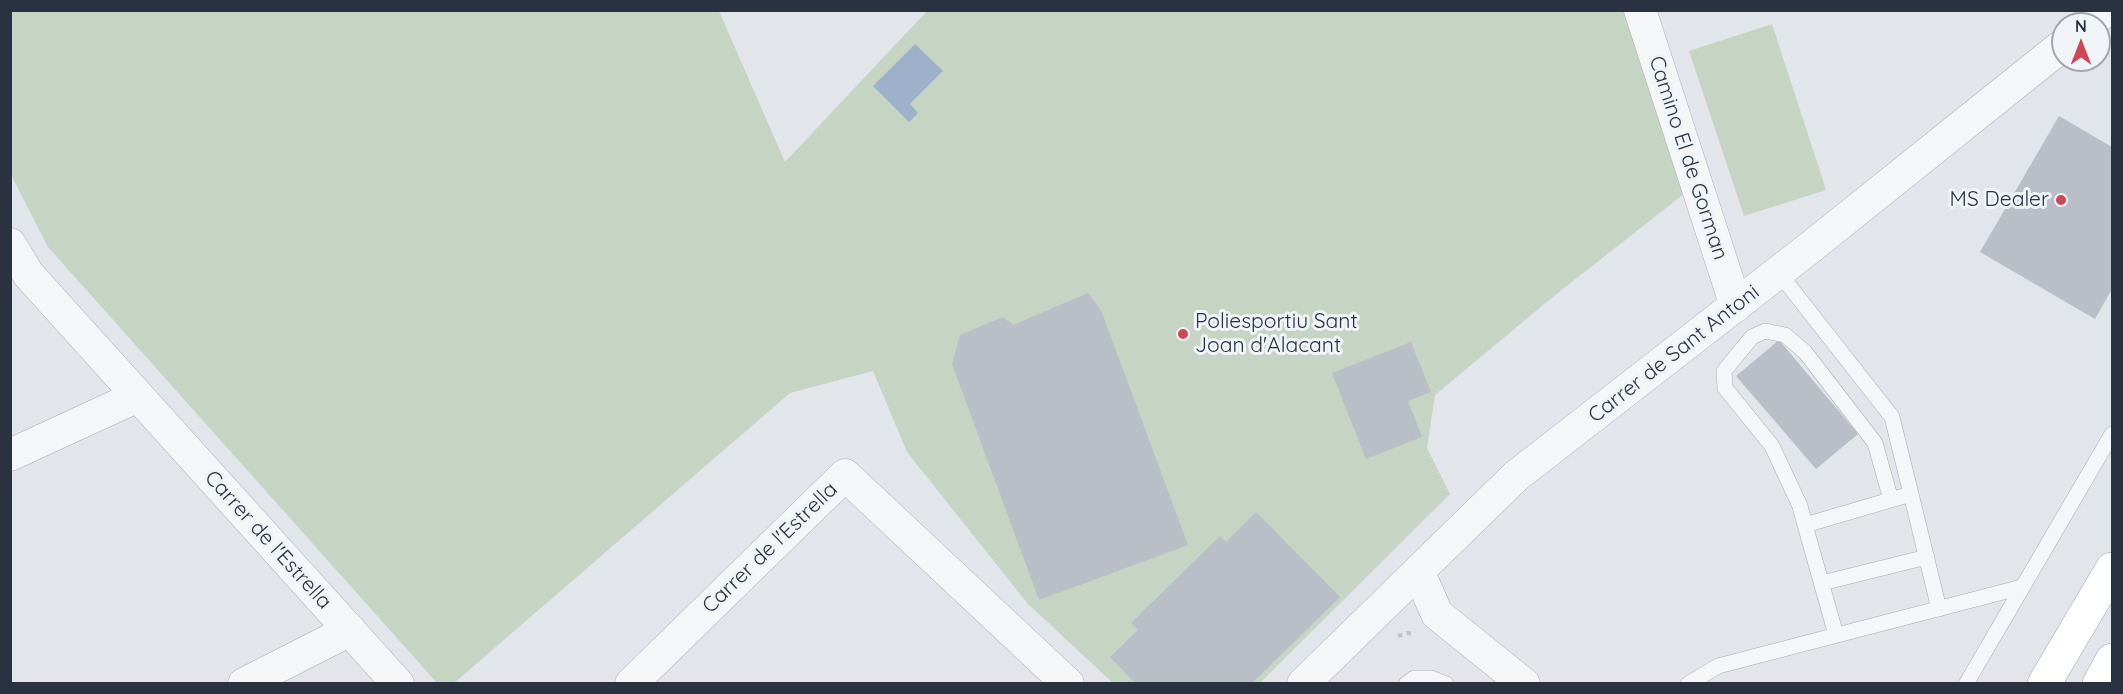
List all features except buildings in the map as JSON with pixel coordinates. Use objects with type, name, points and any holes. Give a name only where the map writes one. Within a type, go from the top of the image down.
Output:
[{"type":"main road","points":[[2044,684],[2112,568]]},
{"type":"main road","points":[[2099,684],[2112,660]]},
{"type":"street","name":"Camino El de Gorman","points":[[1640,10],[1736,306]]},
{"type":"street","name":"Carrer de Sant Antoni","points":[[1303,684],[1516,476],[1779,273],[2051,55]]},
{"type":"street","name":"Carrer de l'Estrella","points":[[10,244],[28,274],[398,684]]},
{"type":"street","points":[[10,455],[138,396]]},
{"type":"street","name":"Carrer de l'Estrella","points":[[631,684],[845,475],[1068,684]]},
{"type":"street","points":[[1419,573],[1437,614],[1524,684]]},
{"type":"street","points":[[244,684],[350,630]]},
{"type":"lane","points":[[1779,273],[1892,417],[1939,609]]},
{"type":"lane","points":[[1836,635],[1800,506],[1772,446],[1725,387],[1724,371],[1752,337],[1765,331],[1785,335],[1805,352],[1875,443],[1891,500]]},
{"type":"lane","points":[[1966,684],[2112,434]]},
{"type":"lane","points":[[1805,525],[1911,494]]},
{"type":"lane","points":[[1821,583],[1927,556]]},
{"type":"lane","points":[[1688,684],[1718,666],[2022,587]]},
{"type":"lane","points":[[1406,684],[1414,678],[1431,678],[1446,684]]},
{"type":"path","points":[[1363,626],[1380,645],[1407,633],[1420,635]]},
{"type":"green space","points":[[1630,10],[1694,186],[1554,296],[1435,395],[1427,448],[1450,494],[1260,683],[1113,683],[1028,604],[907,452],[873,371],[790,393],[454,683],[438,684],[48,247],[11,175],[11,11],[719,11],[785,162],[927,11]]},
{"type":"green space","points":[[1772,24],[1826,190],[1744,216],[1689,51]]},
{"type":"water","points":[[915,44],[943,71],[910,104],[918,113],[909,122],[873,86]]},
{"type":"place","name":"MS Dealer","points":[[2061,200]]},
{"type":"place","name":"Poliesportiu Sant Joan d'Alacant","points":[[1183,334]]}]
